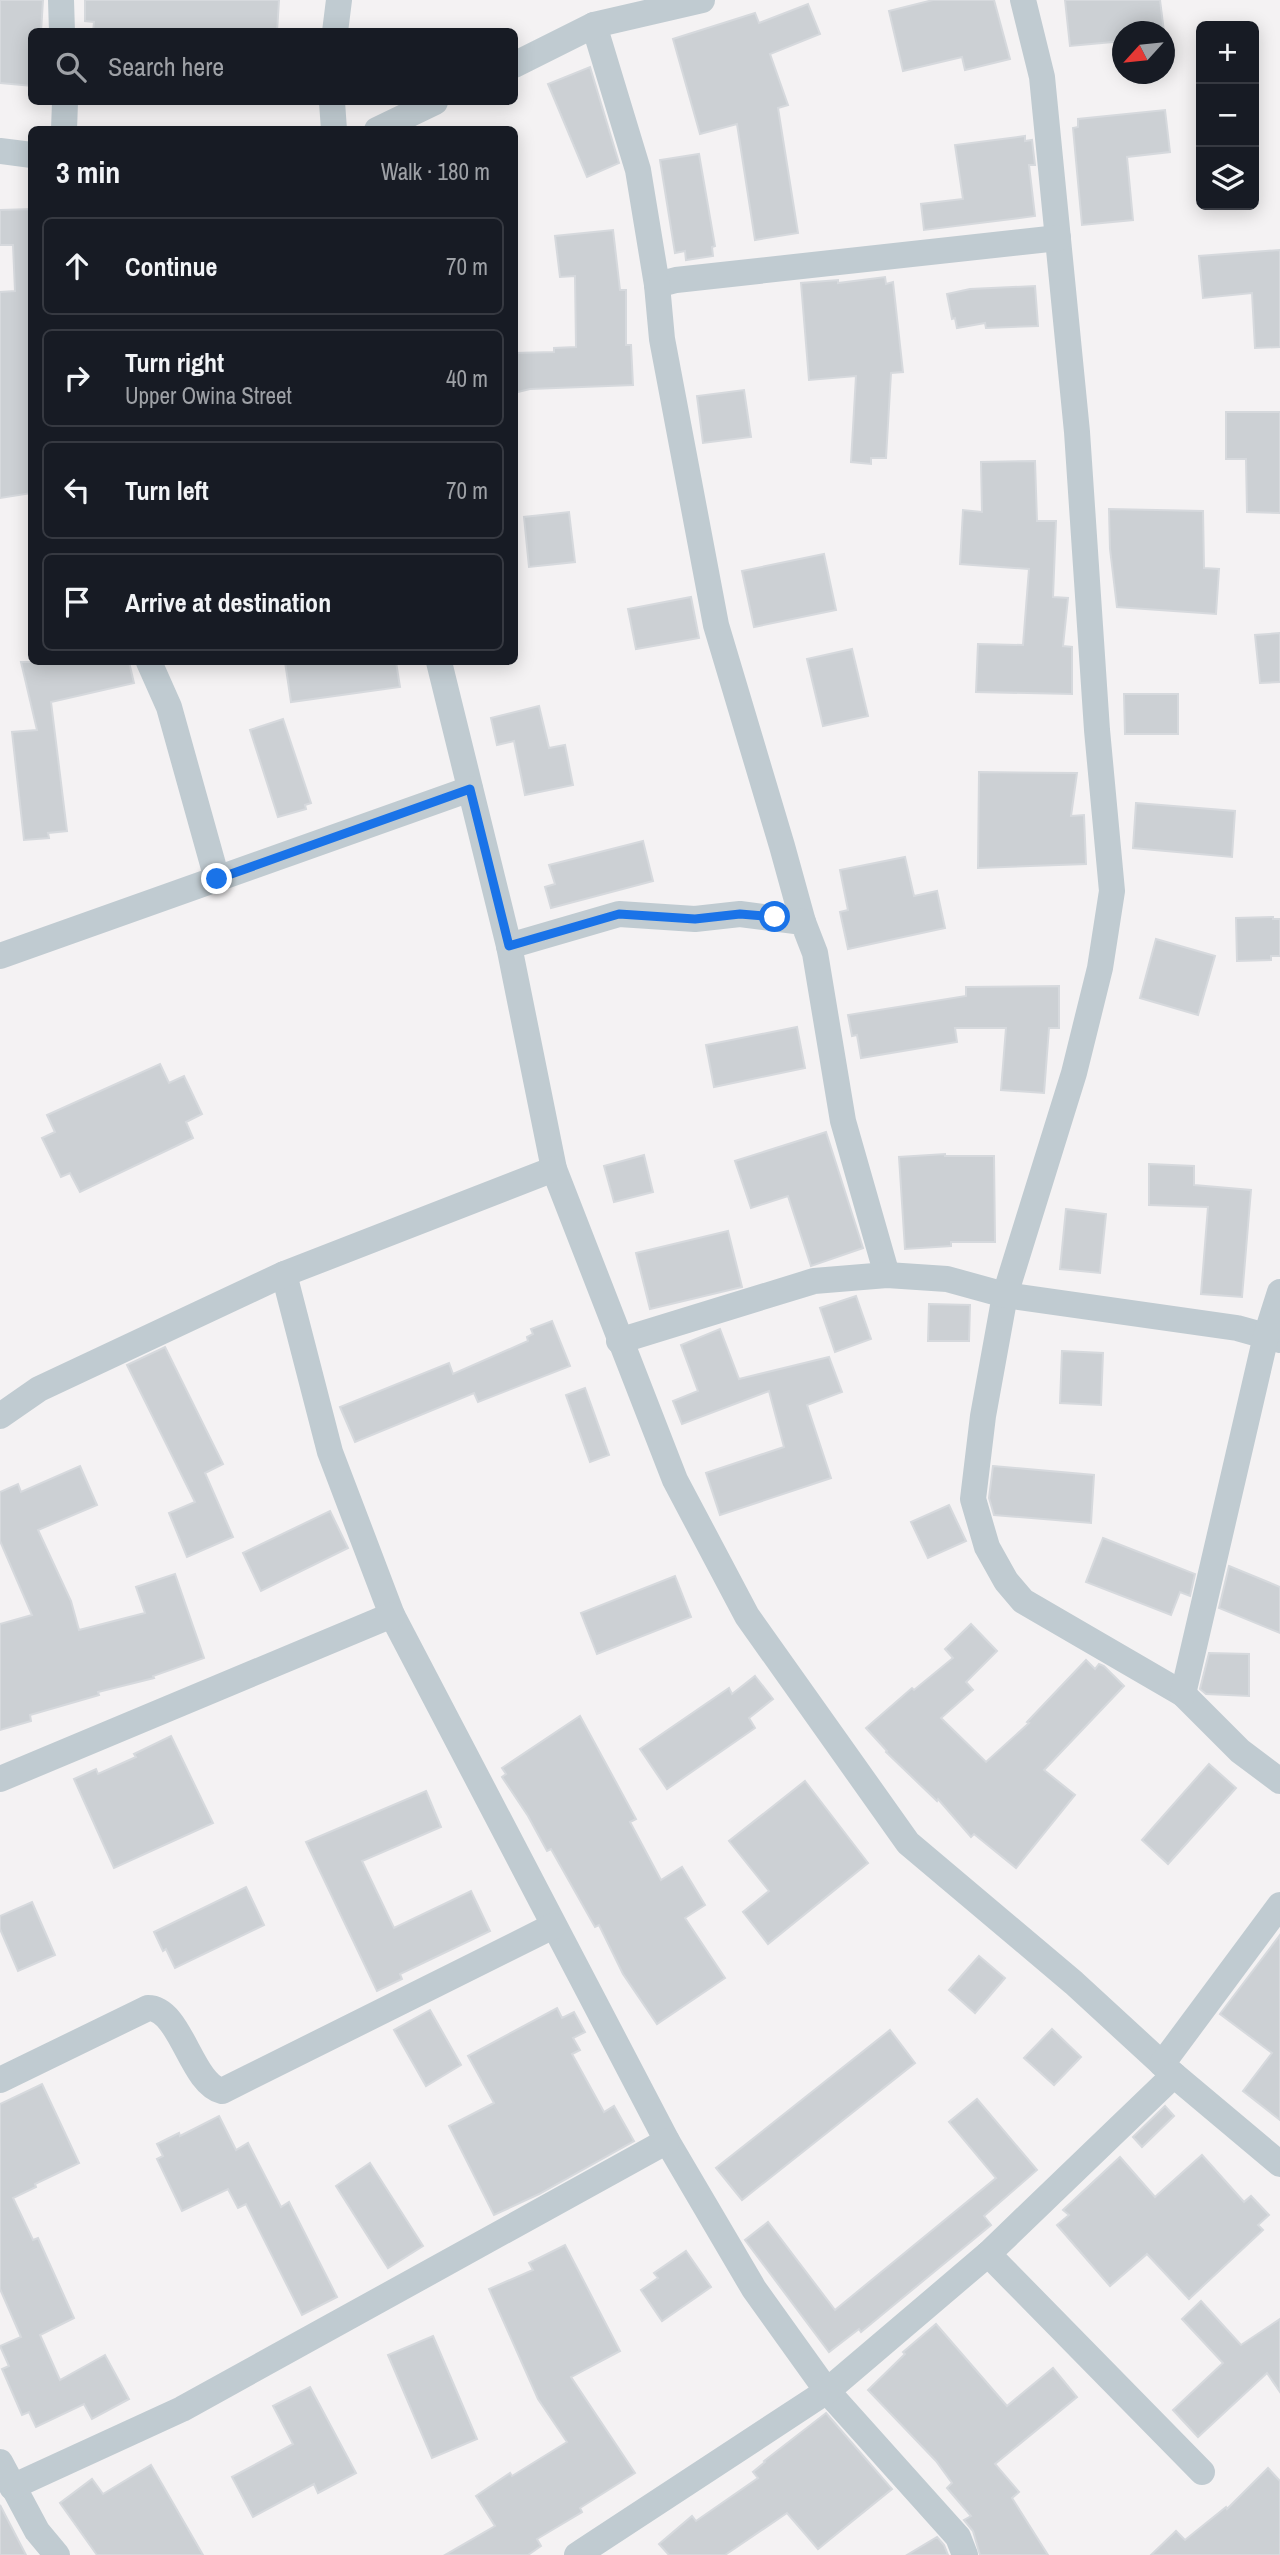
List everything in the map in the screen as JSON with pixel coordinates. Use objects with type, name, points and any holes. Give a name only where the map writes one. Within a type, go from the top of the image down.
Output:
[{"type":"street","points":[[61,0],[62,28]]},
{"type":"street","points":[[336,28],[339,0]]},
{"type":"street","points":[[518,63],[594,25],[702,0]]},
{"type":"street","points":[[1023,0],[1042,77],[1077,432],[1097,730],[1112,891],[1100,968],[1074,1073],[1006,1295],[983,1416],[972,1499],[987,1547],[1006,1581],[1023,1601],[1183,1694],[1240,1751],[1280,1781]]},
{"type":"street","points":[[594,25],[638,170],[657,285],[662,339],[716,625],[803,922],[815,953],[843,1121],[887,1275]]},
{"type":"street","points":[[64,126],[65,105]]},
{"type":"street","points":[[332,105],[334,126]]},
{"type":"street","points":[[385,126],[429,105]]},
{"type":"street","points":[[0,151],[28,154]]},
{"type":"street","points":[[657,285],[676,280],[1058,238]]},
{"type":"street","points":[[150,665],[173,718],[217,879]]},
{"type":"street","points":[[440,665],[509,946],[554,1169],[675,1480],[747,1616],[908,1843],[1074,1983],[1168,2069],[1280,2164]]},
{"type":"street","points":[[0,956],[470,789]]},
{"type":"street","points":[[509,946],[619,914],[695,919],[740,914],[803,922]]},
{"type":"street","points":[[0,1416],[39,1389],[284,1274],[554,1169]]},
{"type":"street","points":[[284,1274],[330,1452],[392,1615],[667,2141],[754,2289],[827,2390],[958,2537],[965,2555]]},
{"type":"street","points":[[619,1340],[814,1281],[887,1275],[947,1279],[1006,1295],[1237,1328],[1273,1338]]},
{"type":"street","points":[[1183,1694],[1273,1338],[1280,1292]]},
{"type":"street","points":[[0,1779],[392,1615]]},
{"type":"street","points":[[577,2555],[827,2390],[988,2254],[1168,2069],[1280,1905]]},
{"type":"street","points":[[0,2080],[148,2008],[155,2008],[182,2038],[204,2079],[213,2089],[222,2091],[553,1926]]},
{"type":"street","points":[[57,2555],[37,2531],[4,2474],[182,2409],[667,2141]]},
{"type":"street","points":[[988,2254],[1202,2472]]},
{"type":"building","points":[[0,0],[43,0],[41,28],[28,28],[28,86],[0,83]]},
{"type":"building","points":[[85,0],[279,0],[277,28],[93,28],[94,22],[85,21]]},
{"type":"building","points":[[933,0],[994,0],[1010,59],[965,70],[962,57],[903,71],[889,11]]},
{"type":"building","points":[[1065,0],[1160,0],[1163,21],[1112,21],[1112,42],[1070,46]]},
{"type":"building","points":[[808,4],[820,34],[770,54],[788,105],[778,108],[798,233],[755,240],[737,124],[700,134],[673,39],[755,13],[759,23]]},
{"type":"building","points":[[590,67],[619,163],[587,177],[548,84]]},
{"type":"building","points":[[1165,110],[1170,152],[1127,157],[1133,220],[1082,225],[1073,128],[1078,127],[1078,119]]},
{"type":"building","points":[[1025,136],[1025,141],[1032,140],[1035,165],[1029,165],[1035,216],[924,230],[921,204],[963,199],[955,145]]},
{"type":"building","points":[[699,154],[715,246],[712,247],[713,256],[686,260],[685,251],[675,253],[660,160]]},
{"type":"building","points":[[28,209],[28,494],[0,498],[0,292],[15,291],[13,245],[0,245],[0,210]]},
{"type":"building","points":[[613,230],[620,290],[626,290],[626,345],[631,345],[633,385],[530,389],[518,392],[518,353],[554,352],[554,348],[576,347],[575,276],[560,277],[555,236]]},
{"type":"building","points":[[1280,250],[1280,347],[1255,348],[1252,293],[1203,298],[1199,256]]},
{"type":"building","points":[[885,277],[886,284],[893,282],[903,372],[891,373],[886,458],[871,458],[871,464],[851,462],[856,376],[809,380],[801,283],[838,280],[838,283]]},
{"type":"building","points":[[1035,286],[1038,326],[986,328],[985,323],[957,328],[955,318],[952,319],[947,294],[970,289]]},
{"type":"building","points":[[744,390],[751,437],[703,443],[697,396]]},
{"type":"building","points":[[1226,412],[1280,412],[1280,513],[1247,512],[1246,459],[1226,459]]},
{"type":"building","points":[[1035,461],[1037,521],[1056,521],[1053,597],[1068,598],[1063,646],[1072,647],[1072,694],[976,692],[978,644],[1023,645],[1029,569],[960,564],[963,510],[982,512],[981,462]]},
{"type":"building","points":[[1109,509],[1203,511],[1204,568],[1219,569],[1216,614],[1117,607],[1110,549]]},
{"type":"building","points":[[569,512],[575,562],[529,567],[524,517]]},
{"type":"building","points":[[824,554],[836,610],[754,627],[742,571]]},
{"type":"building","points":[[691,597],[699,638],[636,649],[628,609]]},
{"type":"building","points":[[1280,633],[1280,682],[1260,683],[1255,635]]},
{"type":"building","points":[[852,649],[868,716],[823,726],[807,659]]},
{"type":"building","points":[[21,662],[28,662],[28,665],[130,665],[134,683],[51,702],[67,831],[48,833],[49,838],[24,840],[12,732],[37,730]]},
{"type":"building","points":[[285,665],[396,665],[400,687],[291,702]]},
{"type":"building","points":[[1124,694],[1178,694],[1178,734],[1125,734]]},
{"type":"building","points":[[539,706],[549,748],[565,745],[573,785],[525,795],[514,741],[497,745],[491,718]]},
{"type":"building","points":[[283,719],[311,803],[305,805],[306,809],[278,817],[250,730]]},
{"type":"building","points":[[979,772],[1077,773],[1071,816],[1084,815],[1086,864],[978,868]]},
{"type":"building","points":[[1136,803],[1235,811],[1232,857],[1133,848]]},
{"type":"building","points":[[643,841],[653,881],[551,908],[545,887],[555,884],[549,865]]},
{"type":"building","points":[[905,857],[914,896],[937,891],[945,928],[848,949],[840,912],[848,910],[840,870]]},
{"type":"building","points":[[1236,918],[1280,919],[1280,956],[1271,956],[1271,960],[1237,961]]},
{"type":"building","points":[[1156,939],[1215,956],[1198,1015],[1140,998]]},
{"type":"building","points":[[1059,986],[1059,1028],[1049,1028],[1044,1093],[1001,1090],[1006,1028],[955,1028],[957,1042],[861,1058],[857,1035],[852,1036],[848,1015],[966,996],[966,987]]},
{"type":"building","points":[[797,1027],[805,1068],[714,1087],[706,1045]]},
{"type":"building","points":[[160,1064],[169,1083],[184,1076],[202,1114],[186,1122],[193,1138],[80,1192],[70,1173],[61,1177],[42,1138],[55,1132],[47,1115]]},
{"type":"building","points":[[826,1132],[863,1248],[811,1266],[788,1196],[751,1208],[735,1161]]},
{"type":"building","points":[[945,1154],[994,1156],[995,1242],[951,1242],[951,1246],[905,1249],[899,1157]]},
{"type":"building","points":[[644,1155],[653,1192],[614,1202],[604,1166]]},
{"type":"building","points":[[1149,1164],[1194,1166],[1194,1185],[1251,1190],[1242,1297],[1201,1294],[1208,1207],[1149,1205]]},
{"type":"building","points":[[1066,1209],[1106,1214],[1100,1273],[1060,1269]]},
{"type":"building","points":[[728,1231],[742,1287],[650,1309],[636,1253]]},
{"type":"building","points":[[856,1296],[871,1339],[835,1352],[820,1308]]},
{"type":"building","points":[[929,1304],[970,1305],[969,1341],[928,1341]]},
{"type":"building","points":[[552,1321],[570,1366],[478,1402],[474,1393],[355,1442],[340,1407],[449,1363],[453,1374],[528,1341],[527,1337],[533,1334],[531,1329]]},
{"type":"building","points":[[720,1329],[739,1379],[829,1357],[842,1392],[807,1405],[831,1478],[720,1515],[706,1473],[784,1447],[769,1391],[682,1424],[673,1401],[698,1391],[681,1345]]},
{"type":"building","points":[[165,1347],[223,1464],[205,1473],[233,1537],[187,1557],[169,1513],[195,1502],[127,1365]]},
{"type":"building","points":[[1062,1351],[1103,1353],[1101,1405],[1060,1403]]},
{"type":"building","points":[[585,1388],[609,1455],[590,1462],[566,1395]]},
{"type":"building","points":[[80,1466],[97,1505],[38,1530],[71,1601],[79,1630],[145,1613],[136,1587],[175,1574],[204,1658],[153,1676],[154,1678],[98,1692],[99,1695],[30,1715],[31,1721],[0,1730],[0,1624],[32,1615],[0,1541],[0,1492],[18,1484],[21,1492]]},
{"type":"building","points":[[993,1466],[1094,1475],[1091,1523],[994,1515],[989,1498]]},
{"type":"building","points":[[949,1505],[966,1541],[928,1558],[911,1522]]},
{"type":"building","points":[[330,1511],[348,1548],[261,1591],[243,1553]]},
{"type":"building","points":[[1103,1538],[1195,1574],[1190,1596],[1180,1592],[1171,1615],[1086,1582]]},
{"type":"building","points":[[1229,1566],[1280,1587],[1280,1633],[1219,1608]]},
{"type":"building","points":[[675,1576],[691,1617],[597,1654],[581,1613]]},
{"type":"building","points":[[971,1624],[997,1651],[966,1682],[973,1690],[941,1718],[986,1762],[1029,1723],[1027,1722],[1086,1660],[1095,1669],[1099,1664],[1104,1666],[1124,1686],[1044,1770],[1075,1795],[1016,1868],[974,1834],[971,1837],[938,1799],[937,1801],[886,1752],[866,1728],[912,1688],[914,1690],[953,1658],[945,1649]]},
{"type":"building","points":[[1209,1653],[1249,1654],[1249,1696],[1206,1694],[1200,1689]]},
{"type":"building","points":[[755,1676],[773,1699],[749,1718],[755,1728],[667,1789],[640,1749],[729,1688],[732,1694]]},
{"type":"building","points":[[580,1716],[636,1819],[630,1822],[661,1880],[682,1867],[705,1905],[685,1918],[725,1978],[657,2024],[623,1974],[599,1925],[595,1927],[551,1849],[547,1851],[502,1777],[506,1774],[502,1768]]},
{"type":"building","points":[[171,1736],[213,1823],[114,1868],[74,1779],[96,1769],[98,1774],[136,1757],[134,1754]]},
{"type":"building","points":[[1209,1764],[1236,1788],[1168,1864],[1142,1840]]},
{"type":"building","points":[[805,1781],[868,1863],[768,1944],[743,1912],[769,1891],[729,1841]]},
{"type":"building","points":[[426,1791],[441,1827],[362,1861],[394,1928],[471,1891],[490,1931],[400,1974],[402,1979],[377,1991],[306,1842]]},
{"type":"building","points":[[246,1887],[264,1925],[175,1968],[154,1932]]},
{"type":"building","points":[[32,1902],[55,1955],[18,1971],[0,1929],[0,1916]]},
{"type":"building","points":[[1280,1935],[1280,2120],[1243,2091],[1272,2053],[1220,2014]]},
{"type":"building","points":[[979,1956],[1005,1978],[975,2013],[949,1990]]},
{"type":"building","points":[[557,2008],[562,2018],[574,2012],[585,2032],[573,2038],[580,2050],[572,2054],[604,2112],[614,2106],[634,2141],[539,2194],[494,2215],[449,2126],[494,2103],[468,2056]]},
{"type":"building","points":[[430,2010],[461,2065],[426,2086],[394,2030]]},
{"type":"building","points":[[1052,2029],[1081,2057],[1054,2085],[1024,2058]]},
{"type":"building","points":[[890,2030],[915,2063],[742,2200],[716,2168]]},
{"type":"building","points":[[42,2084],[79,2163],[13,2198],[33,2240],[38,2238],[74,2318],[40,2335],[60,2380],[105,2355],[129,2399],[92,2419],[84,2404],[36,2427],[29,2412],[22,2415],[2,2369],[9,2366],[0,2346],[21,2337],[0,2289],[0,2104]]},
{"type":"building","points":[[977,2099],[1037,2170],[984,2216],[991,2225],[861,2332],[859,2329],[829,2352],[745,2240],[768,2222],[835,2310],[996,2178],[949,2122]]},
{"type":"building","points":[[1165,2106],[1174,2116],[1142,2147],[1133,2137]]},
{"type":"building","points":[[219,2116],[236,2150],[248,2143],[281,2207],[289,2202],[337,2297],[302,2315],[246,2204],[238,2208],[228,2189],[182,2211],[157,2159],[163,2156],[157,2144],[179,2133],[180,2136]]},
{"type":"building","points":[[1202,2155],[1244,2202],[1251,2196],[1269,2215],[1258,2225],[1263,2230],[1189,2299],[1147,2254],[1110,2286],[1057,2225],[1069,2215],[1063,2210],[1120,2157],[1155,2197]]},
{"type":"building","points":[[370,2163],[423,2246],[388,2268],[336,2186]]},
{"type":"building","points":[[565,2245],[620,2351],[571,2377],[635,2473],[580,2508],[582,2512],[537,2539],[541,2546],[528,2555],[445,2555],[495,2526],[476,2496],[510,2473],[512,2476],[567,2442],[538,2399],[489,2289],[533,2270],[529,2263]]},
{"type":"building","points":[[686,2251],[711,2287],[662,2321],[641,2290],[658,2278],[654,2273]]},
{"type":"building","points":[[1201,2301],[1241,2345],[1280,2319],[1280,2392],[1267,2373],[1198,2437],[1173,2410],[1223,2363],[1182,2319]]},
{"type":"building","points":[[936,2324],[1007,2406],[1053,2368],[1077,2397],[995,2464],[1019,2492],[1012,2498],[1048,2555],[980,2555],[973,2531],[964,2520],[971,2516],[947,2488],[952,2483],[936,2461],[868,2390],[905,2354],[903,2352]]},
{"type":"building","points":[[433,2336],[477,2439],[432,2458],[388,2355]]},
{"type":"building","points":[[310,2387],[356,2473],[318,2493],[314,2484],[253,2517],[232,2477],[293,2444],[273,2406]]},
{"type":"building","points":[[826,2413],[892,2489],[818,2549],[787,2513],[725,2555],[669,2555],[659,2544],[692,2516],[696,2521],[758,2478],[753,2472],[764,2461]]},
{"type":"building","points":[[151,2465],[203,2555],[97,2555],[60,2503],[92,2479],[103,2494]]},
{"type":"building","points":[[1268,2468],[1280,2481],[1280,2555],[1151,2555],[1176,2531],[1185,2540],[1226,2507],[1227,2509]]},
{"type":"building","points":[[0,2505],[26,2555],[0,2555]]},
{"type":"building","points":[[937,2537],[948,2555],[907,2555]]},
{"type":"route","points":[[217,879],[470,789],[509,946],[619,914],[695,919],[740,914],[775,917]]}]
